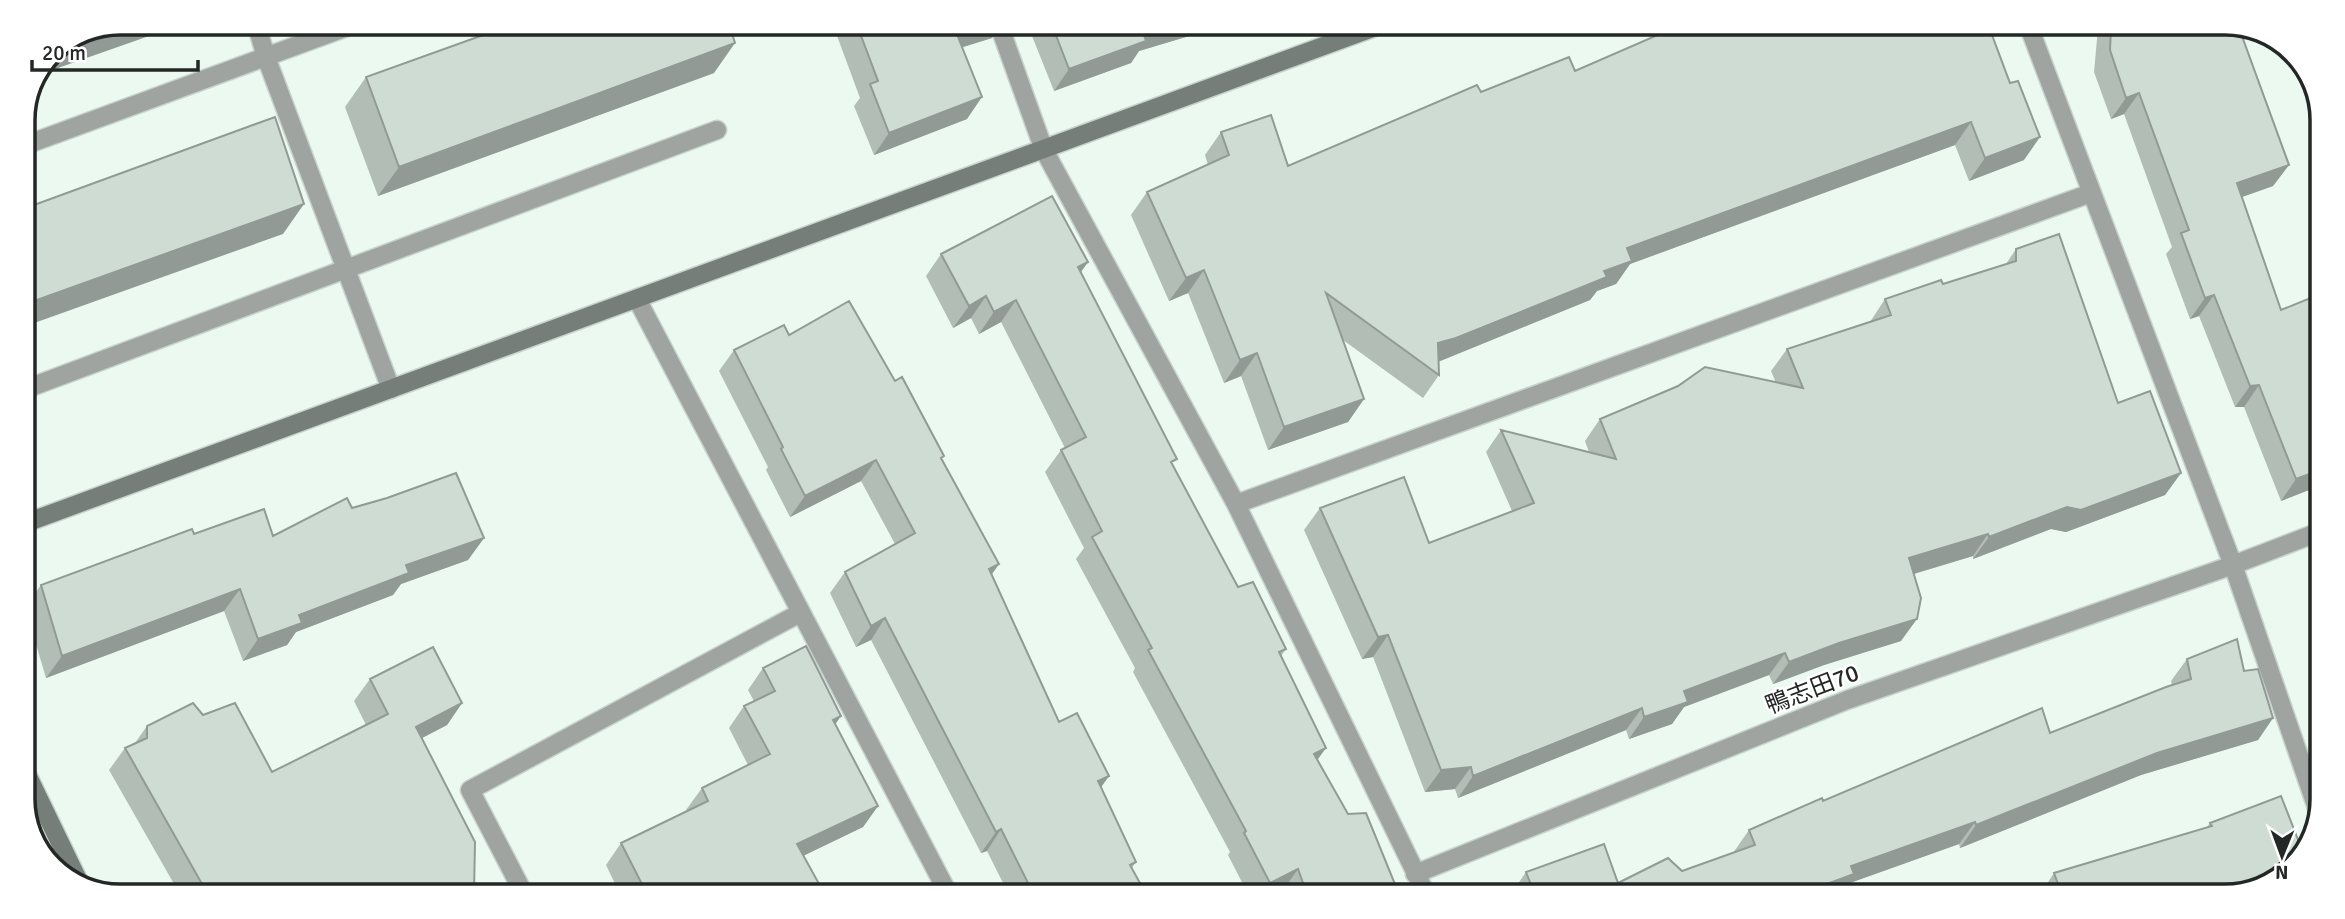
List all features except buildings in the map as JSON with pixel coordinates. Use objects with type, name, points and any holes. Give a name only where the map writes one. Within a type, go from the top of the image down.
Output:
[{"type":"street","points":[[260,35],[391,389]]},
{"type":"street","points":[[35,142],[326,35]]},
{"type":"street","points":[[1003,35],[1044,150],[1237,504],[1420,884]]},
{"type":"street","points":[[35,520],[1354,35]]},
{"type":"street","points":[[2032,35],[2233,565],[2310,788]]},
{"type":"street","points":[[35,386],[717,130]]},
{"type":"street","points":[[1237,504],[2091,193]]},
{"type":"street","points":[[637,299],[943,884]]},
{"type":"street","name":"鴨志田70","points":[[1415,874],[1847,700],[2310,535]]},
{"type":"street","points":[[519,884],[470,790],[800,613]]},
{"type":"street","points":[[35,791],[73,870]]}]
